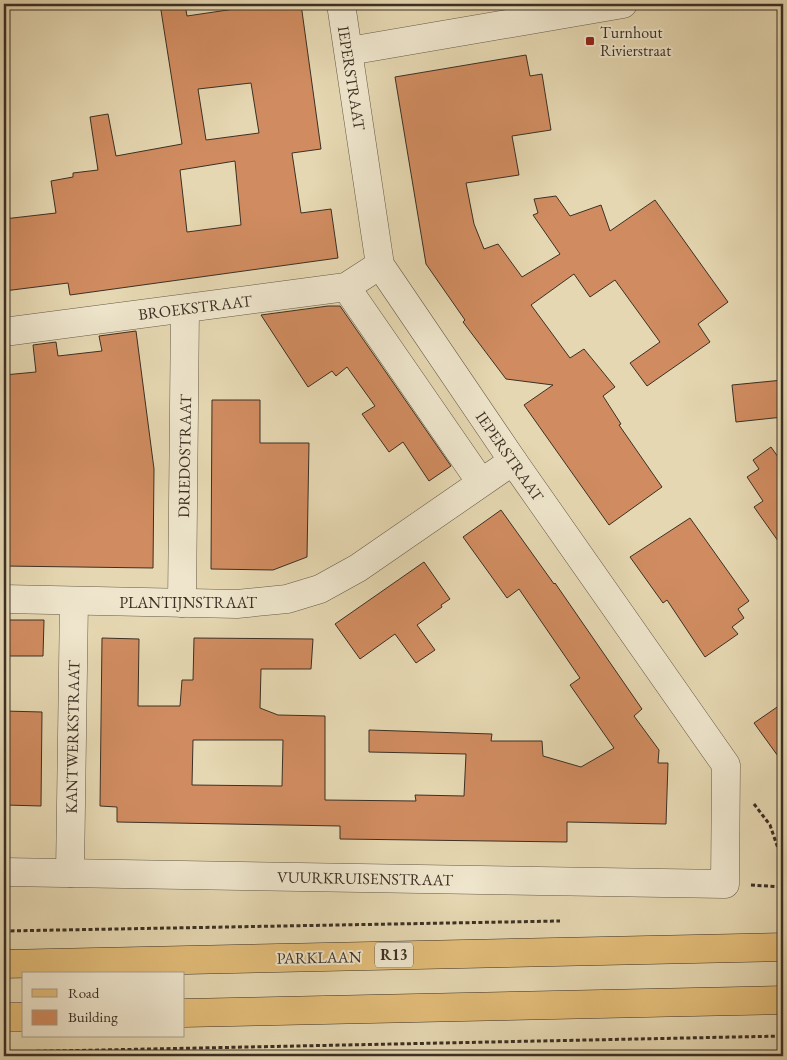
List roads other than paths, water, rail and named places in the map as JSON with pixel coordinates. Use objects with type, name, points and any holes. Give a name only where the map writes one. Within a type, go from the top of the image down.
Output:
[{"type":"main road","name":"PARKLAAN","points":[[4,964],[783,947]]},
{"type":"main road","points":[[185,1013],[783,1000]]},
{"type":"main road","points":[[4,1017],[22,1017]]},
{"type":"street","name":"IEPERSTRAAT","points":[[341,4],[380,265],[513,461],[726,765],[725,884]]},
{"type":"street","points":[[349,50],[623,4]]},
{"type":"street","name":"BROEKSTRAAT","points":[[4,332],[346,287],[380,265]]},
{"type":"street","points":[[346,287],[480,481]]},
{"type":"street","name":"DRIEDOSTRAAT","points":[[182,603],[185,309]]},
{"type":"street","name":"PLANTIJNSTRAAT","points":[[4,599],[182,603],[256,602],[287,599],[320,589],[358,568],[480,481],[513,461]]},
{"type":"street","name":"KANTWERKSTRAAT","points":[[70,873],[74,602]]},
{"type":"street","name":"VUURKRUISENSTRAAT","points":[[4,872],[725,884]]},
{"type":"place","name":"Turnhout Rivierstraat","points":[[590,41]]}]
